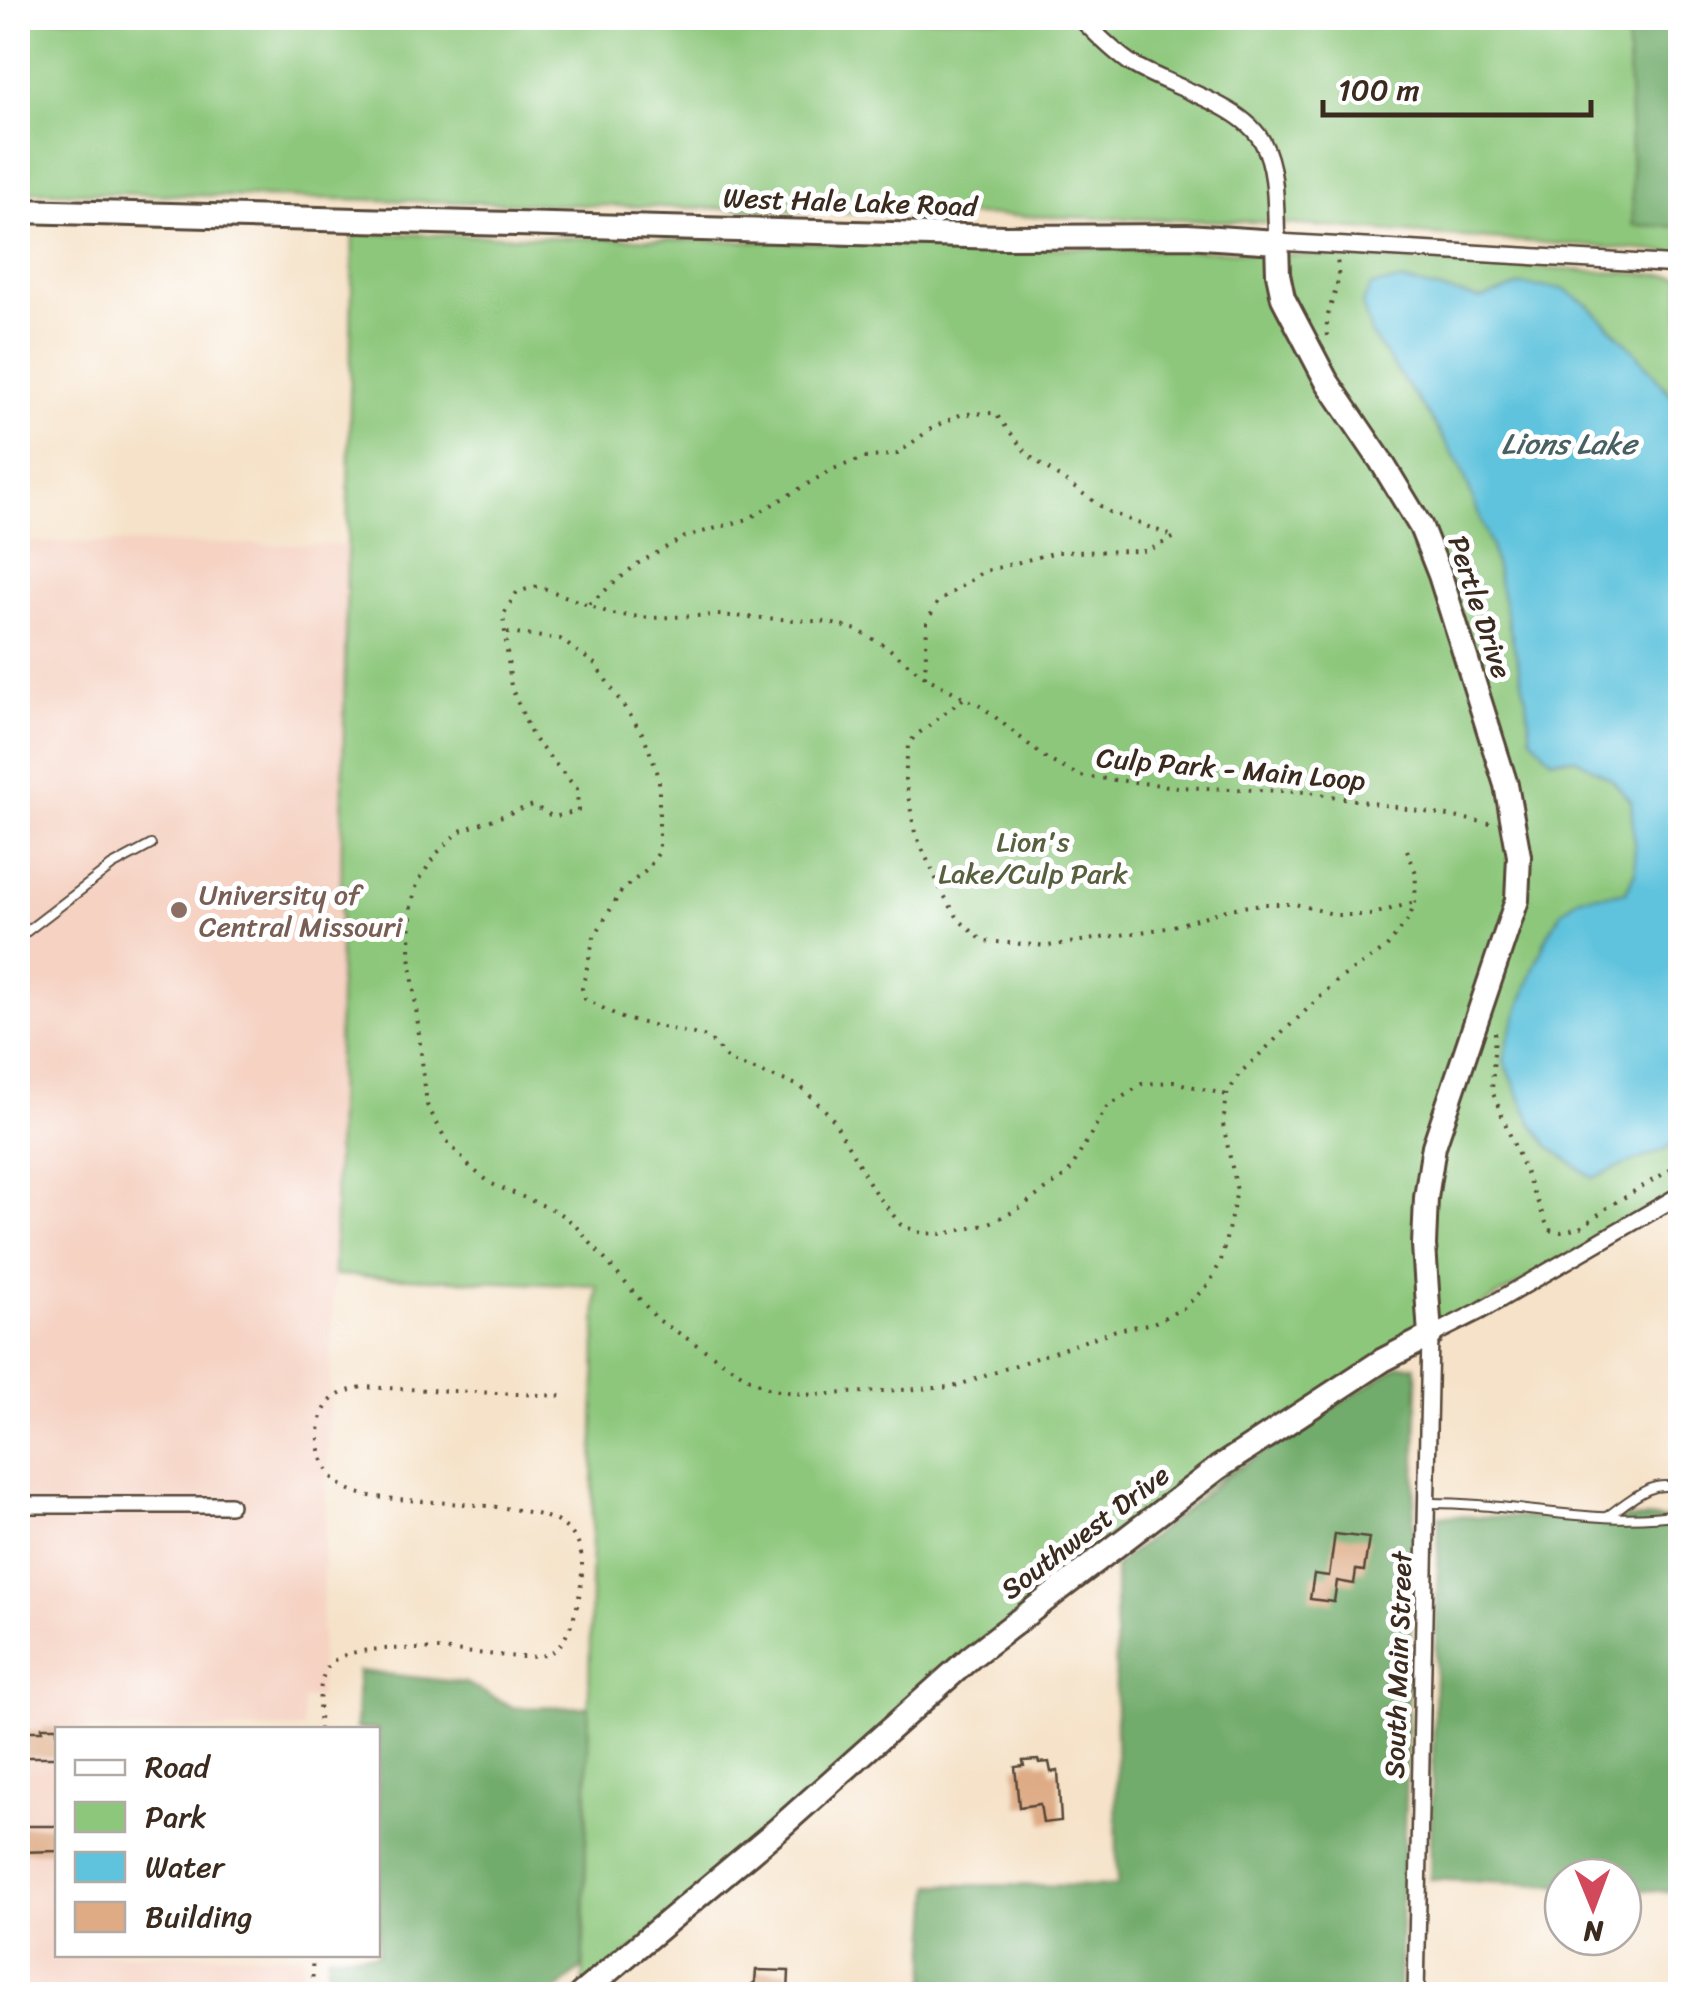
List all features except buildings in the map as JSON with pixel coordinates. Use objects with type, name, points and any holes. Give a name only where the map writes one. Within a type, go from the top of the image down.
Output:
[{"type":"street","name":"Pertle Drive","points":[[1080,18],[1133,64],[1242,119],[1262,140],[1271,163],[1278,274],[1292,314],[1326,380],[1421,527],[1440,575],[1500,768],[1519,856],[1517,900],[1434,1146],[1424,1244],[1430,1336]]},
{"type":"street","name":"West Hale Lake Road","points":[[18,211],[965,236],[1187,236],[1680,265]]},
{"type":"street","name":"Southwest Drive","points":[[581,1994],[777,1830],[986,1646],[1218,1468],[1383,1360],[1480,1311],[1680,1195]]},
{"type":"street","name":"South Main Street","points":[[1416,1994],[1430,1336]]},
{"type":"street","points":[[18,1504],[230,1505]]},
{"type":"lane","points":[[18,938],[112,866],[150,845]]},
{"type":"lane","points":[[1608,1516],[1650,1488],[1666,1485],[1680,1490]]},
{"type":"lane","points":[[1427,1503],[1460,1502],[1608,1516],[1680,1514]]},
{"type":"path","points":[[588,605],[637,564],[685,536],[748,519],[833,469],[864,458],[897,454],[932,428],[962,414],[995,413],[1028,456],[1110,512],[1175,537],[1147,550],[1056,552],[982,572],[937,603],[927,622],[925,677]]},
{"type":"path","name":"Culp Park - Main Loop","points":[[1228,1095],[1222,1124],[1237,1191],[1221,1261],[1209,1284],[1184,1308],[1153,1323],[1116,1330],[953,1387],[812,1396],[772,1390],[748,1378],[657,1318],[573,1223],[492,1184],[471,1168],[446,1140],[427,1105],[410,955],[411,907],[417,884],[435,855],[460,831],[533,805],[553,817],[578,811],[577,789],[533,738],[511,687],[503,615],[517,592],[538,586],[612,614],[826,622],[857,630],[887,647],[925,677],[984,708],[1048,760],[1080,776],[1178,786],[1308,792],[1450,814],[1514,829]]},
{"type":"path","points":[[505,632],[560,639],[595,664],[644,736],[658,776],[659,852],[647,870],[622,890],[594,937],[582,989],[585,999],[624,1019],[708,1037],[729,1061],[800,1086],[831,1116],[874,1191],[901,1225],[921,1233],[943,1234],[985,1225],[1014,1211],[1068,1174],[1106,1108],[1142,1084],[1174,1082],[1228,1095],[1239,1074],[1325,992],[1386,948],[1410,920],[1416,902],[1416,873],[1407,850]]},
{"type":"path","points":[[965,698],[914,737],[908,746],[904,779],[915,832],[942,892],[959,920],[983,941],[1048,946],[1166,928],[1229,909],[1262,904],[1295,904],[1337,915],[1370,915],[1416,902]]},
{"type":"path","points":[[1496,1030],[1492,1091],[1549,1230],[1580,1228],[1680,1164]]},
{"type":"path","points":[[319,1727],[324,1676],[330,1664],[348,1652],[376,1648],[539,1657],[555,1650],[568,1635],[577,1610],[582,1564],[580,1548],[570,1531],[547,1517],[372,1496],[347,1489],[335,1479],[320,1453],[318,1430],[325,1407],[336,1394],[362,1386],[563,1396]]},
{"type":"path","points":[[312,1957],[313,1994]]},
{"type":"shaded area","name":"University of Central Missouri","points":[[18,542],[348,545],[334,1275],[319,1698],[303,1699],[303,1727],[55,1727],[55,1957],[302,1957],[302,1994],[18,1994]]},
{"type":"green space","points":[[18,18],[1680,18],[1680,253],[1258,222],[18,191]]},
{"type":"green space","points":[[1627,18],[1680,18],[1680,227],[1633,225]]},
{"type":"green space","name":"Lion's Lake/Culp Park","points":[[353,233],[1225,251],[1680,276],[1680,1195],[1383,1360],[971,1657],[583,1993],[597,1286],[334,1275]]},
{"type":"green space","points":[[1400,1365],[1415,1366],[1418,1383],[1399,1994],[925,1994],[932,1885],[1117,1886],[1115,1566],[1228,1475]]},
{"type":"green space","points":[[1439,1516],[1680,1519],[1680,1892],[1643,1890],[1643,1857],[1543,1857],[1543,1885],[1430,1879]]},
{"type":"green space","points":[[358,1671],[465,1683],[515,1708],[589,1707],[583,1967],[553,1994],[326,1994],[328,1957],[380,1957],[380,1727],[356,1727]]},
{"type":"water","name":"Lions Lake","points":[[1401,281],[1480,299],[1521,285],[1563,289],[1587,304],[1633,349],[1680,406],[1680,1137],[1666,1149],[1592,1178],[1549,1146],[1532,1123],[1504,1061],[1535,965],[1563,910],[1580,897],[1626,892],[1636,870],[1631,801],[1611,779],[1575,758],[1551,759],[1531,737],[1526,698],[1491,547],[1461,467],[1372,336],[1362,304],[1371,286]]},
{"type":"place","name":"University of Central Missouri","points":[[179,910]]}]
